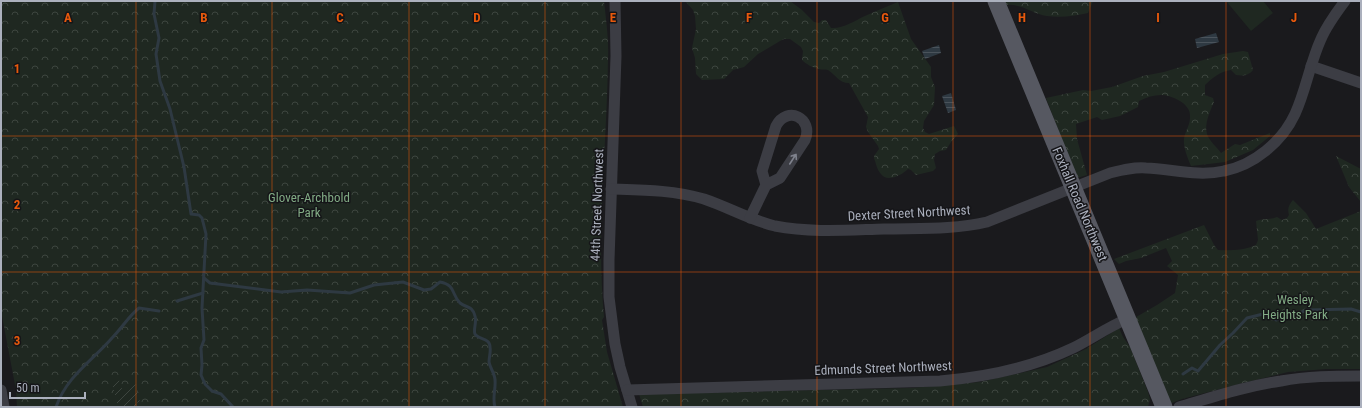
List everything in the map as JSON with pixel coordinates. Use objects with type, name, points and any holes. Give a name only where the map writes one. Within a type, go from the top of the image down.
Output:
[{"type":"main road","name":"Foxhall Road Northwest","points":[[996,1],[1164,407]]},
{"type":"street","name":"44th Street Northwest","points":[[615,1],[616,62],[611,189],[609,272],[610,303],[615,344],[632,407]]},
{"type":"street","name":"Dexter Street Northwest","points":[[611,189],[659,190],[686,194],[715,203],[750,218],[773,225],[809,230],[956,227],[987,222],[1125,169],[1146,168],[1190,173],[1214,173],[1236,168],[1250,161],[1272,145],[1286,129],[1295,114],[1322,35],[1345,1]]},
{"type":"street","points":[[1311,66],[1361,83]]},
{"type":"street","points":[[750,218],[766,185],[780,178],[808,134],[805,122],[800,118],[786,116],[780,120],[776,126],[762,171],[766,185]]},
{"type":"street","name":"Edmunds Street Northwest","points":[[627,390],[940,381],[967,378],[1011,370],[1045,360],[1073,348],[1127,319]]},
{"type":"street","points":[[1179,407],[1230,392],[1276,382],[1323,376],[1361,376]]},
{"type":"street","points":[[1,390],[4,407]]},
{"type":"green space","name":"Glover-Archbold Park","points":[[1,1],[604,1],[608,52],[601,220],[604,317],[602,320],[607,352],[623,407],[17,407],[16,390],[2,316]]},
{"type":"green space","points":[[685,1],[790,1],[814,22],[819,23],[822,20],[826,20],[831,28],[844,26],[898,2],[911,39],[931,67],[931,77],[935,87],[934,105],[924,121],[923,128],[925,132],[929,134],[954,126],[958,134],[946,150],[935,154],[934,160],[936,168],[933,171],[916,175],[908,169],[902,174],[891,178],[884,177],[878,171],[874,158],[879,149],[866,127],[868,117],[849,83],[843,82],[828,70],[812,67],[806,63],[802,60],[803,51],[801,47],[790,39],[784,39],[758,54],[744,67],[733,70],[724,79],[702,80],[696,74],[695,58],[692,48],[696,29],[695,16],[693,10]]},
{"type":"green space","points":[[1004,1],[1093,1],[1088,13],[1057,17],[1042,15],[1022,7],[1006,5]]},
{"type":"green space","points":[[1226,1],[1263,1],[1273,13],[1251,31]]},
{"type":"green space","points":[[1243,51],[1248,52],[1253,70],[1251,72],[1245,75],[1236,75],[1231,70],[1227,71],[1217,75],[1205,85],[1205,95],[1213,98],[1214,102],[1208,118],[1206,130],[1209,139],[1221,153],[1235,144],[1240,145],[1270,133],[1270,136],[1253,150],[1225,162],[1191,166],[1184,146],[1190,113],[1184,104],[1175,98],[1160,95],[1139,101],[1138,107],[1120,116],[1102,120],[1097,117],[1076,124],[1077,139],[1087,175],[1077,178],[1046,98],[1083,90],[1091,91],[1112,87],[1143,76],[1164,72],[1223,54]]},
{"type":"green space","points":[[1336,156],[1361,169],[1361,202],[1349,187]]},
{"type":"green space","name":"Wesley Heights Park","points":[[1293,200],[1306,213],[1316,229],[1361,211],[1361,369],[1326,369],[1288,372],[1182,399],[1162,407],[1131,320],[1175,293],[1178,275],[1167,266],[1172,261],[1166,248],[1141,258],[1119,264],[1114,259],[1204,225],[1218,250],[1237,250],[1252,247],[1256,245],[1258,240],[1256,221],[1277,217],[1282,220],[1287,218],[1289,215],[1288,210],[1290,203]]},
{"type":"green space","points":[[1119,328],[1130,347],[1148,392],[1150,399],[1148,407],[643,407],[639,394],[911,388],[980,382],[1047,367],[1086,349]]},
{"type":"green space","points":[[119,380],[122,389],[135,383],[140,402],[136,403],[137,407],[118,407],[112,382]]},
{"type":"shaded area","points":[[1216,33],[1219,42],[1197,48],[1195,39]]},
{"type":"shaded area","points":[[939,45],[941,53],[925,59],[922,51]]},
{"type":"shaded area","points":[[951,93],[956,110],[948,113],[942,96]]},
{"type":"waterway","points":[[155,1],[154,14],[159,38],[156,54],[160,81],[170,109],[184,167],[191,214],[199,215],[202,218],[206,234],[202,308],[204,340],[201,348],[201,375],[205,384],[212,391],[221,394],[233,407]]},
{"type":"waterway","points":[[204,278],[210,283],[281,292],[307,290],[350,293],[374,285],[403,282],[424,290],[431,289],[440,282],[445,283],[449,285],[457,300],[462,305],[469,307],[474,312],[475,334],[490,344],[489,362],[495,380],[495,407]]},
{"type":"waterway","points":[[177,301],[203,293]]},
{"type":"waterway","points":[[56,407],[66,387],[73,378],[104,347],[135,311],[139,308],[159,311]]},
{"type":"waterway","points":[[1183,374],[1192,368],[1198,371],[1220,345],[1247,318],[1263,314],[1276,320],[1308,310],[1351,309],[1361,312]]}]
